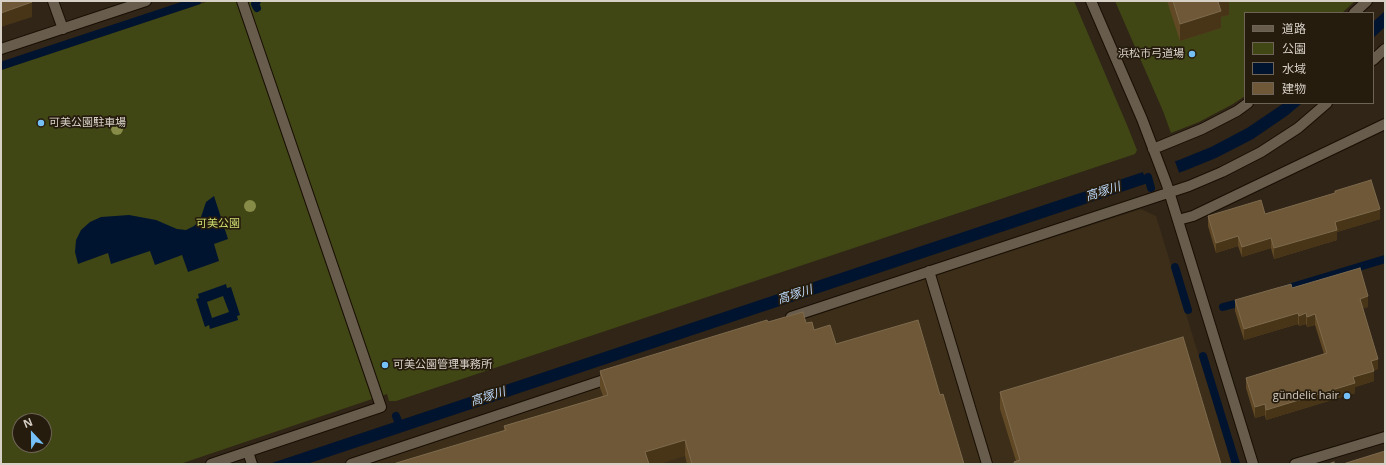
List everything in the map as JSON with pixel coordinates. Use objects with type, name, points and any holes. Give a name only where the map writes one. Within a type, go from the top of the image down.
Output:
[{"type":"street","points":[[53,1],[63,29]]},
{"type":"street","points":[[1,49],[146,1]]},
{"type":"street","points":[[211,464],[250,459],[381,407],[242,1]]},
{"type":"street","points":[[1091,1],[1142,119],[1168,189],[1253,464]]},
{"type":"street","points":[[1355,12],[1367,1]]},
{"type":"street","points":[[1374,59],[1385,49]]},
{"type":"street","points":[[1155,153],[1237,111],[1247,104]]},
{"type":"street","points":[[779,321],[1168,189],[1189,186],[1222,172],[1261,152],[1298,128],[1326,104]]},
{"type":"street","points":[[1178,220],[1193,216],[1385,124]]},
{"type":"street","points":[[929,271],[987,464]]},
{"type":"street","points":[[351,464],[621,374]]},
{"type":"street","points":[[1295,464],[1385,437]]},
{"type":"shaded area","points":[[1141,209],[1156,216],[1232,464],[370,464],[931,277]]},
{"type":"green space","name":"可美公園","points":[[209,1],[1074,1],[1137,150],[1135,154],[396,401],[389,401],[387,394],[180,464],[1,464],[1,70]]},
{"type":"green space","name":"浜松市弓道場","points":[[1115,1],[1355,1],[1343,12],[1244,12],[1244,97],[1199,122],[1171,133],[1163,111]]},
{"type":"water","points":[[1385,11],[1385,27],[1374,37],[1374,21]]},
{"type":"water","name":"高塚川","points":[[1283,104],[1301,104],[1288,115],[1253,139],[1216,158],[1184,171],[307,464],[269,464],[1179,160],[1211,147],[1247,128]]},
{"type":"water","points":[[214,196],[228,239],[214,244],[219,261],[188,272],[182,255],[155,265],[150,251],[111,264],[108,253],[78,264],[75,252],[76,240],[81,230],[90,222],[101,217],[129,215],[156,220],[177,229],[186,230],[194,226],[200,220],[206,202]]},
{"type":"water","points":[[226,284],[227,288],[231,287],[240,315],[237,316],[238,320],[210,329],[209,325],[205,327],[196,299],[199,298],[198,294]],"holes":[[[223,296],[229,312],[212,318],[207,302]]]},
{"type":"pier","points":[[1174,159],[1180,175],[1148,185],[1142,170]]},
{"type":"building","points":[[1,1],[31,1],[32,2],[1,13]]},
{"type":"building","points":[[1173,1],[1220,1],[1218,2],[1221,11],[1180,24]]},
{"type":"building","points":[[1371,180],[1380,209],[1335,222],[1337,230],[1274,248],[1271,238],[1242,247],[1238,236],[1216,243],[1208,216],[1261,200],[1265,214],[1335,193],[1335,191]]},
{"type":"building","points":[[1360,268],[1368,296],[1360,299],[1378,359],[1371,361],[1374,371],[1353,377],[1355,383],[1266,410],[1265,404],[1255,407],[1246,378],[1327,353],[1315,314],[1307,317],[1306,313],[1299,316],[1298,313],[1244,329],[1235,300],[1291,284],[1292,288]]},
{"type":"building","points":[[803,312],[806,323],[812,322],[814,330],[830,325],[836,344],[918,320],[940,395],[943,394],[964,464],[692,464],[685,440],[645,452],[649,464],[393,464],[506,430],[504,426],[608,395],[600,371],[767,320],[768,322]]},
{"type":"building","points":[[1183,337],[1221,464],[1015,464],[1014,462],[1020,460],[1000,392]]},
{"type":"building","points":[[1385,451],[1385,464],[1343,464]]},
{"type":"waterway","points":[[1,66],[197,1]]},
{"type":"waterway","points":[[257,1],[255,4],[257,8]]},
{"type":"waterway","points":[[1148,177],[1151,188]]},
{"type":"waterway","points":[[1282,290],[1385,259]]},
{"type":"waterway","points":[[1175,267],[1188,310]]},
{"type":"waterway","points":[[1223,307],[1246,301]]},
{"type":"waterway","points":[[1203,356],[1236,464]]},
{"type":"waterway","points":[[396,416],[400,426]]},
{"type":"place","name":"浜松市弓道場","points":[[1192,54]]},
{"type":"place","name":"可美公園駐車場","points":[[41,123]]},
{"type":"place","name":"可美公園管理事務所","points":[[385,365]]},
{"type":"place","name":"gündelic hair","points":[[1347,396]]}]
